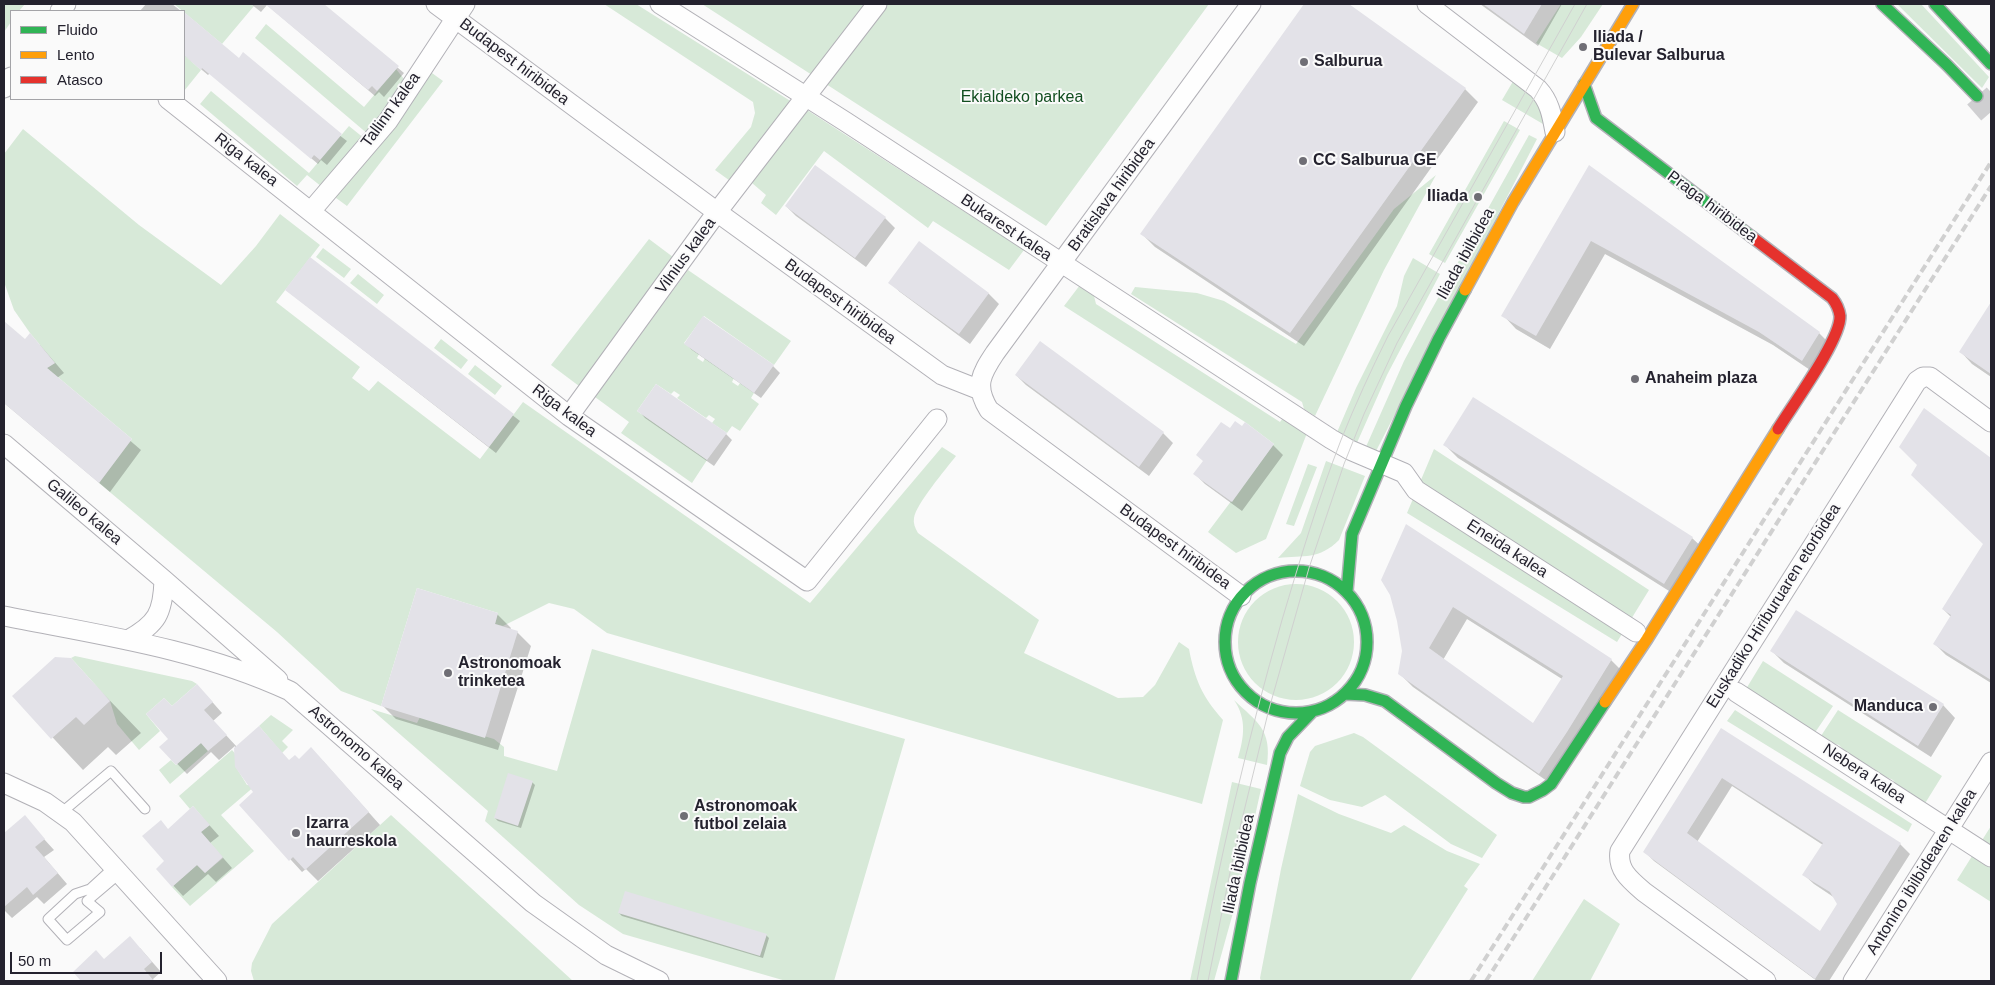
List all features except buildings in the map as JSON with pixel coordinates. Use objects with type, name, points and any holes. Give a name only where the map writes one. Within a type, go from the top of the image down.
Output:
[{"type":"main road","name":"Iliada ibilbidea","points":[[1346,591],[1352,534],[1406,406],[1472,274],[1633,4]]},
{"type":"main road","points":[[1882,4],[1977,96]]},
{"type":"main road","points":[[1935,4],[1991,64]]},
{"type":"main road","name":"Praga hiribidea","points":[[1345,694],[1365,695],[1385,701],[1496,783],[1524,798],[1533,797],[1552,784],[1642,647],[1830,346],[1839,326],[1841,315],[1838,306],[1832,298],[1596,118],[1584,84]]},
{"type":"main road","name":"Iliada ibilbidea","points":[[1341,547],[1352,534]]},
{"type":"main road","points":[[1269,721],[1264,710],[1242,690],[1232,676],[1226,660],[1224,644],[1226,627],[1232,610],[1248,589],[1266,577],[1298,571],[1319,563]]},
{"type":"main road","points":[[1255,701],[1269,709],[1282,713],[1311,713],[1329,706],[1345,694],[1362,671],[1368,643],[1362,615],[1356,602],[1346,591],[1329,578],[1298,571]]},
{"type":"main road","name":"Iliada ibilbidea","points":[[1231,981],[1250,883],[1280,753],[1288,737],[1311,713]]},
{"type":"main road","name":"Iliada ibilbidea","points":[[1276,738],[1280,753]]},
{"type":"street","name":"Budapest hiribidea","points":[[436,4],[460,11],[717,212],[942,375],[980,390],[989,410],[999,418],[1241,596]]},
{"type":"street","name":"Bukarest kalea","points":[[660,4],[1331,439],[1381,463]]},
{"type":"street","name":"Vilnius kalea","points":[[569,416],[717,212],[878,4]]},
{"type":"street","name":"Bratislava hiribidea","points":[[980,390],[981,378],[987,365],[1251,4]]},
{"type":"street","points":[[1428,4],[1538,89],[1550,108],[1555,132]]},
{"type":"street","name":"Tallinn kalea","points":[[311,212],[388,121],[460,11]]},
{"type":"street","name":"Riga kalea","points":[[169,100],[569,416],[807,581],[937,419]]},
{"type":"street","name":"Euskadiko Hiriburuaren etorbidea","points":[[1766,981],[1644,892],[1626,876],[1620,866],[1620,851],[1917,381],[1923,377],[1930,377],[1991,422]]},
{"type":"street","name":"Galileo kalea","points":[[4,444],[164,580],[290,691]]},
{"type":"street","name":"Eneida kalea","points":[[1381,463],[1404,473],[1416,490],[1636,632]]},
{"type":"street","points":[[128,640],[145,631],[159,614],[164,580]]},
{"type":"street","name":"Astronomo kalea","points":[[4,616],[128,640],[212,661],[265,679],[290,691],[533,903],[606,954],[659,981]]},
{"type":"street","name":"Nebera kalea","points":[[1736,692],[1991,857]]},
{"type":"street","name":"Antonino ibilbidearen kalea","points":[[1853,981],[1991,762]]},
{"type":"street","points":[[4,783],[46,802],[85,833],[217,981]]},
{"type":"lane","points":[[61,813],[111,770],[145,809]]},
{"type":"lane","points":[[118,870],[87,901],[100,912],[67,940],[48,918],[75,894],[90,889],[118,870]]},
{"type":"green space","points":[[4,4],[25,4],[20,10],[10,10],[10,23],[4,32]]},
{"type":"green space","points":[[174,4],[250,4],[254,6],[222,44],[185,13],[185,10],[181,10]]},
{"type":"green space","points":[[604,4],[636,4],[792,102],[733,183],[715,170],[751,127],[755,113],[753,102]]},
{"type":"green space","name":"Ekialdeko parkea","points":[[702,4],[1209,4],[1046,226]]},
{"type":"green space","points":[[1561,4],[1603,4],[1581,37],[1562,58],[1536,43]]},
{"type":"green space","points":[[1897,4],[1921,4],[1989,77],[1982,88]]},
{"type":"green space","points":[[266,24],[364,107],[396,69],[408,84],[369,135],[255,38]]},
{"type":"green space","points":[[185,56],[201,70],[185,90]]},
{"type":"green space","points":[[425,68],[443,81],[347,206],[332,195]]},
{"type":"green space","points":[[1515,78],[1526,87],[1539,103],[1543,124],[1502,100]]},
{"type":"green space","points":[[211,91],[309,173],[349,126],[365,139],[327,191],[307,175],[297,186],[200,104]]},
{"type":"green space","points":[[807,110],[1024,250],[1009,270],[933,221],[928,228],[824,151],[776,215],[761,203],[766,195],[752,183]]},
{"type":"green space","points":[[1504,121],[1520,130],[1445,263],[1429,254]]},
{"type":"green space","points":[[23,129],[139,225],[221,285],[256,246],[280,214],[320,245],[276,302],[360,367],[352,378],[369,391],[378,381],[480,459],[523,402],[810,603],[942,447],[956,456],[920,504],[914,518],[915,527],[918,533],[1039,620],[1024,653],[1118,698],[1143,697],[1155,685],[1179,642],[1189,649],[1200,687],[1223,720],[1202,804],[607,633],[574,609],[549,603],[503,626],[495,624],[498,613],[417,588],[381,706],[341,691],[277,632],[99,483],[132,439],[47,368],[55,363],[14,310],[4,282],[4,154]]},
{"type":"green space","points":[[1529,135],[1537,139],[1375,453],[1365,449],[1404,361]]},
{"type":"green space","points":[[1436,175],[1384,270],[1315,416],[1304,409],[1302,402],[1131,294],[1135,287],[1197,293],[1224,301],[1296,344],[1394,209]]},
{"type":"green space","points":[[649,239],[677,260],[583,389],[551,365]]},
{"type":"green space","points":[[323,248],[351,269],[344,278],[316,257]]},
{"type":"green space","points":[[1413,258],[1440,274],[1387,375],[1356,445],[1335,437],[1356,388],[1397,306],[1404,276]]},
{"type":"green space","points":[[688,270],[791,341],[774,365],[704,316],[684,343],[699,354],[697,358],[703,362],[705,358],[734,378],[732,382],[738,386],[740,383],[754,393],[751,398],[759,404],[740,431],[732,426],[727,433],[712,423],[715,419],[709,415],[706,418],[677,398],[680,395],[674,391],[671,394],[656,384],[637,411],[707,460],[692,483],[621,433],[629,422],[595,397]]},
{"type":"green space","points":[[358,274],[384,295],[377,304],[350,283]]},
{"type":"green space","points":[[1080,285],[1094,296],[1096,304],[1280,422],[1283,418],[1307,433],[1266,539],[1236,553],[1208,532],[1274,444],[1245,422],[1064,306]]},
{"type":"green space","points":[[441,339],[468,360],[461,369],[434,348]]},
{"type":"green space","points":[[475,365],[502,386],[495,395],[468,374]]},
{"type":"green space","points":[[1434,449],[1649,590],[1617,642],[1407,513]]},
{"type":"green space","points":[[1326,461],[1365,476],[1339,540],[1318,554],[1278,558],[1301,533]]},
{"type":"green space","points":[[1308,464],[1317,467],[1294,526],[1286,524]]},
{"type":"green space","points":[[1296,584],[1318,589],[1337,601],[1349,620],[1354,642],[1349,664],[1337,683],[1318,695],[1296,700],[1274,695],[1255,683],[1243,664],[1238,642],[1243,620],[1255,601],[1274,589]]},
{"type":"green space","name":"Astronomoak futbol zelaia","points":[[592,649],[905,739],[834,981],[786,981],[623,934],[579,905],[485,821],[488,811],[371,709],[417,723],[420,717],[494,739],[504,747],[504,756],[557,771]]},
{"type":"green space","points":[[75,656],[192,681],[197,684],[172,706],[164,698],[146,714],[160,731],[139,750],[117,724],[110,701],[71,658]]},
{"type":"green space","points":[[1763,661],[1833,706],[1814,734],[1804,724],[1746,689]]},
{"type":"green space","points":[[1234,700],[1256,721],[1265,734],[1268,753],[1267,765],[1238,758],[1242,743],[1243,721]]},
{"type":"green space","points":[[1735,710],[1912,824],[1908,832],[1727,721]]},
{"type":"green space","points":[[1838,710],[1942,776],[1924,805],[1904,794],[1893,780],[1849,756],[1839,745],[1819,739]]},
{"type":"green space","points":[[271,715],[293,730],[282,741],[288,747],[282,753],[259,726]]},
{"type":"green space","points":[[1354,733],[1363,737],[1497,835],[1482,858],[1451,844],[1385,795],[1362,807],[1330,800],[1300,786],[1310,752],[1315,746]]},
{"type":"green space","points":[[201,743],[208,751],[170,784],[159,770],[171,760],[176,765]]},
{"type":"green space","points":[[232,750],[239,758],[236,767],[247,785],[256,785],[221,815],[254,851],[190,906],[172,887],[197,865],[205,873],[223,858],[201,832],[209,825],[193,806],[190,809],[179,796]]},
{"type":"green space","points":[[1232,782],[1261,789],[1236,902],[1214,981],[1190,981]]},
{"type":"green space","points":[[1298,794],[1339,814],[1391,833],[1404,825],[1447,851],[1480,864],[1464,886],[1468,889],[1410,981],[1261,981],[1260,978],[1281,869]]},
{"type":"green space","points":[[391,815],[573,981],[254,981],[251,971],[252,963],[272,924]]},
{"type":"green space","points":[[1991,826],[1991,902],[1957,880]]},
{"type":"green space","points":[[1584,899],[1620,924],[1590,981],[1532,981]]},
{"type":"tunnel","points":[[1977,96],[1991,112]]},
{"type":"tram line","points":[[1197,981],[1225,845],[1257,710],[1303,552],[1341,440],[1388,336],[1575,4]]},
{"type":"tram line","points":[[1208,981],[1235,848],[1269,709],[1309,568],[1344,464],[1364,414],[1397,343],[1587,4]]},
{"type":"railway","points":[[1471,981],[1991,162]]},
{"type":"railway","points":[[1486,981],[1991,186]]},
{"type":"traffic: fast","points":[[1882,4],[1977,96]]},
{"type":"traffic: fast","points":[[1935,4],[1991,64]]},
{"type":"traffic: fast","points":[[1584,84],[1596,118],[1752,237]]},
{"type":"traffic: fast","points":[[1347,591],[1352,534],[1406,406],[1465,290]]},
{"type":"traffic: fast","points":[[1296,571],[1310,572],[1323,576],[1347,591],[1362,615],[1366,628],[1367,642],[1366,656],[1362,669],[1347,693],[1323,708],[1310,712],[1296,713],[1282,712],[1269,708],[1245,693],[1230,669],[1226,656],[1225,642],[1226,628],[1230,615],[1245,591],[1269,576],[1282,572],[1296,571]]},
{"type":"traffic: fast","points":[[1345,694],[1365,695],[1385,701],[1496,783],[1512,793],[1524,797],[1529,797],[1551,784],[1605,702]]},
{"type":"traffic: fast","points":[[1231,981],[1250,883],[1280,753],[1288,737],[1311,713]]},
{"type":"traffic: slow","points":[[1465,290],[1513,202],[1633,4]]},
{"type":"traffic: slow","points":[[1605,702],[1647,639],[1778,429]]},
{"type":"traffic: jam","points":[[1752,237],[1832,298],[1840,316],[1838,327],[1825,356],[1778,429]]},
{"type":"place","name":"Iliada / Bulevar Salburua","points":[[1583,47]]},
{"type":"place","name":"Salburua","points":[[1304,62]]},
{"type":"place","name":"CC Salburua GE","points":[[1303,161]]},
{"type":"place","name":"Iliada","points":[[1478,197]]},
{"type":"place","name":"Anaheim plaza","points":[[1635,379]]},
{"type":"place","name":"Astronomoak trinketea","points":[[448,673]]},
{"type":"place","name":"Manduca","points":[[1933,707]]},
{"type":"place","name":"Astronomoak futbol zelaia","points":[[684,816]]},
{"type":"place","name":"Izarra haurreskola","points":[[296,833]]}]
